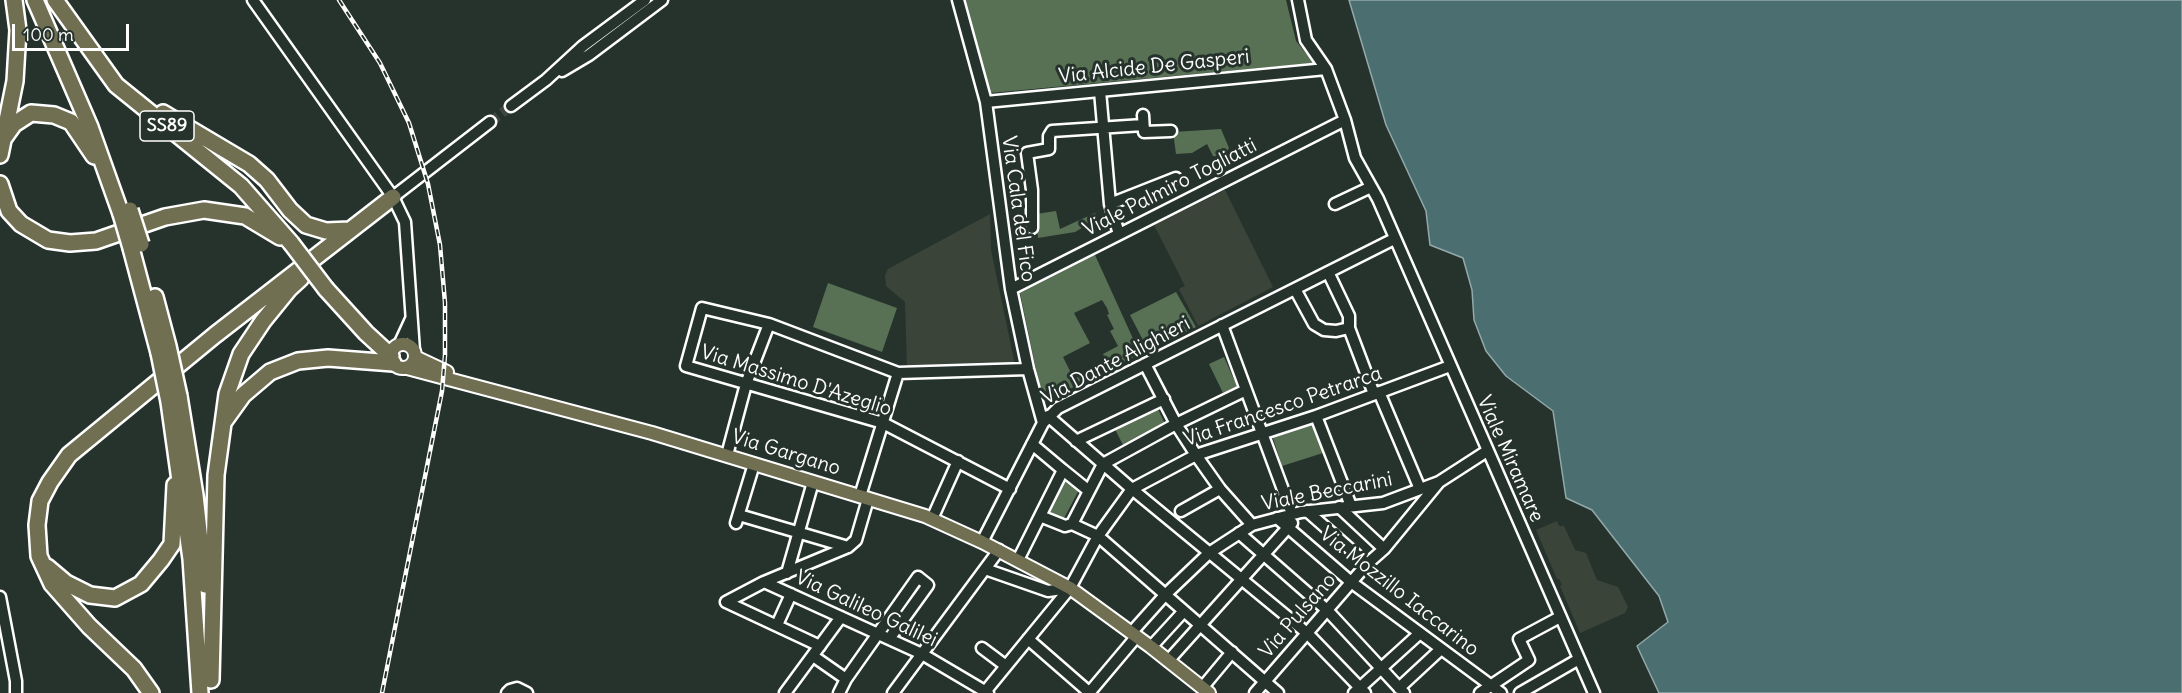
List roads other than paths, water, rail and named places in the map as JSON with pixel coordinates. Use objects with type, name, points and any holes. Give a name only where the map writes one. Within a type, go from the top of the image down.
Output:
[{"type":"highway","points":[[1,148],[15,81],[18,30],[14,0]]},
{"type":"highway","points":[[35,0],[71,79],[108,177],[126,212]]},
{"type":"highway","points":[[46,0],[80,74],[126,212],[164,349],[202,547],[212,686]]},
{"type":"highway","name":"SS89","points":[[55,0],[116,85],[241,186],[291,243],[326,289],[372,338],[397,356]]},
{"type":"highway","points":[[116,85],[249,164],[267,180],[290,210],[306,225],[326,231],[350,230]]},
{"type":"highway","points":[[1,148],[14,124],[31,113],[54,115],[71,122],[108,177]]},
{"type":"highway","name":"SS89","points":[[0,184],[9,211],[21,224],[48,240],[70,243],[96,241],[165,217],[204,210],[245,216],[291,243]]},
{"type":"highway","points":[[151,693],[134,669],[70,606],[52,584],[39,556],[40,501],[69,455],[215,334],[393,197]]},
{"type":"highway","points":[[212,686],[216,475],[227,394],[241,354],[263,321],[289,289],[393,197]]},
{"type":"highway","points":[[224,422],[243,395],[270,372],[298,361],[397,356]]},
{"type":"highway","points":[[174,399],[177,449],[194,589],[200,693]]},
{"type":"highway","points":[[43,563],[66,583],[90,595],[115,598],[141,584],[172,544],[177,449]]},
{"type":"main road","name":"Via Gargano","points":[[397,356],[410,346],[415,354],[480,387]]},
{"type":"main road","points":[[397,356],[413,364],[415,354]]},
{"type":"main road","name":"Via Gargano","points":[[397,356],[480,387],[652,433],[932,519],[999,550],[1070,588],[1134,634],[1205,690]]},
{"type":"street","points":[[253,0],[393,197],[405,222],[415,354]]},
{"type":"street","points":[[511,106],[546,80],[583,46],[645,0]]},
{"type":"street","points":[[546,80],[589,56],[662,0]]},
{"type":"street","name":"Via Cala del Fico","points":[[958,0],[986,102],[1011,289],[1028,369],[1045,419]]},
{"type":"street","name":"Viale Miramare","points":[[1298,0],[1306,40],[1326,69],[1345,120],[1355,158],[1378,199],[1594,693]]},
{"type":"street","name":"Via Alcide De Gasperi","points":[[986,102],[1326,69]]},
{"type":"street","points":[[1100,91],[1110,204],[1119,234]]},
{"type":"street","points":[[1032,228],[1032,189],[1027,153],[1048,149],[1049,136],[1052,131],[1102,128],[1143,120],[1144,132],[1171,131]]},
{"type":"street","name":"Viale Palmiro Togliatti","points":[[1011,289],[1345,120]]},
{"type":"street","points":[[393,197],[490,122]]},
{"type":"street","points":[[1110,204],[1176,178]]},
{"type":"street","points":[[1335,204],[1371,187]]},
{"type":"street","name":"Via Dante Alighieri","points":[[982,542],[1045,419],[1058,408],[1394,239]]},
{"type":"street","points":[[1328,272],[1348,316],[1349,328],[1376,393],[1419,489]]},
{"type":"street","points":[[1295,289],[1314,324],[1324,330],[1336,331],[1349,328]]},
{"type":"street","name":"Via Massimo D'Azeglio","points":[[769,324],[702,308],[686,366],[883,423],[1010,489]]},
{"type":"street","points":[[397,356],[411,319]]},
{"type":"street","points":[[727,455],[746,384],[769,324],[898,372],[1028,369]]},
{"type":"street","points":[[1222,326],[1262,433],[1300,512],[1367,564]]},
{"type":"street","points":[[1145,364],[1176,424],[1220,489],[1252,525]]},
{"type":"street","name":"Via Francesco Petrarca","points":[[1132,489],[1196,454],[1316,416],[1450,366]]},
{"type":"street","points":[[764,582],[848,547],[856,540],[864,497],[898,372]]},
{"type":"street","points":[[1072,524],[1103,465],[1176,424],[1246,390]]},
{"type":"street","points":[[1076,441],[1164,399]]},
{"type":"street","points":[[1316,416],[1350,506]]},
{"type":"street","points":[[1045,419],[1076,441],[1307,633],[1360,691],[1381,668],[1420,633]]},
{"type":"street","points":[[1032,444],[1089,491]]},
{"type":"street","name":"Viale Beccarini","points":[[1090,693],[1165,595],[1209,553],[1252,525],[1300,512],[1383,503],[1439,482],[1488,451]]},
{"type":"street","points":[[932,519],[958,461]]},
{"type":"street","points":[[754,464],[737,519],[798,532],[848,547]]},
{"type":"street","points":[[1018,560],[1062,470]]},
{"type":"street","points":[[787,573],[813,482]]},
{"type":"street","name":"Via Pulsano","points":[[1255,693],[1367,564],[1384,549],[1439,482]]},
{"type":"street","points":[[986,692],[1070,588],[1098,536],[1132,489]]},
{"type":"street","points":[[1181,512],[1220,489]]},
{"type":"street","points":[[1339,507],[1384,549]]},
{"type":"street","points":[[1168,661],[1300,512]]},
{"type":"street","points":[[1040,516],[1065,526],[1072,524],[1098,536],[1278,693]]},
{"type":"street","name":"Via Mozzillo Iaccarino","points":[[1277,518],[1352,582],[1501,693]]},
{"type":"street","points":[[1239,533],[1327,610],[1401,690],[1441,649]]},
{"type":"street","points":[[893,693],[999,550]]},
{"type":"street","points":[[985,568],[1048,591],[1070,588]]},
{"type":"street","points":[[839,693],[846,679],[918,577],[928,585],[889,639]]},
{"type":"street","name":"Via Galileo Galilei","points":[[777,625],[726,602],[764,582],[922,654],[986,692]]},
{"type":"street","points":[[791,594],[777,625],[820,646]]},
{"type":"street","points":[[0,597],[16,693]]},
{"type":"street","points":[[1151,647],[1184,612]]},
{"type":"street","points":[[785,693],[842,617]]},
{"type":"street","points":[[1480,693],[1529,660],[1519,639],[1560,617]]},
{"type":"street","points":[[1028,639],[1090,693]]},
{"type":"street","points":[[982,648],[1006,666]]},
{"type":"street","points":[[1205,690],[1232,652]]},
{"type":"street","points":[[813,656],[846,679]]},
{"type":"street","points":[[1520,693],[1579,659]]},
{"type":"street","points":[[509,691],[517,688],[527,693]]},
{"type":"water","points":[[1349,0],[2182,0],[2182,693],[1659,693],[1637,646],[1668,622],[1659,596],[1592,510],[1566,498],[1553,411],[1506,376],[1486,351],[1474,320],[1472,290],[1463,258],[1430,245],[1426,211],[1386,125]]},
{"type":"tunnel","points":[[490,122],[511,106]]},
{"type":"railway","points":[[339,0],[380,63],[409,123],[428,184],[440,245],[445,303],[442,391],[382,693]]}]
